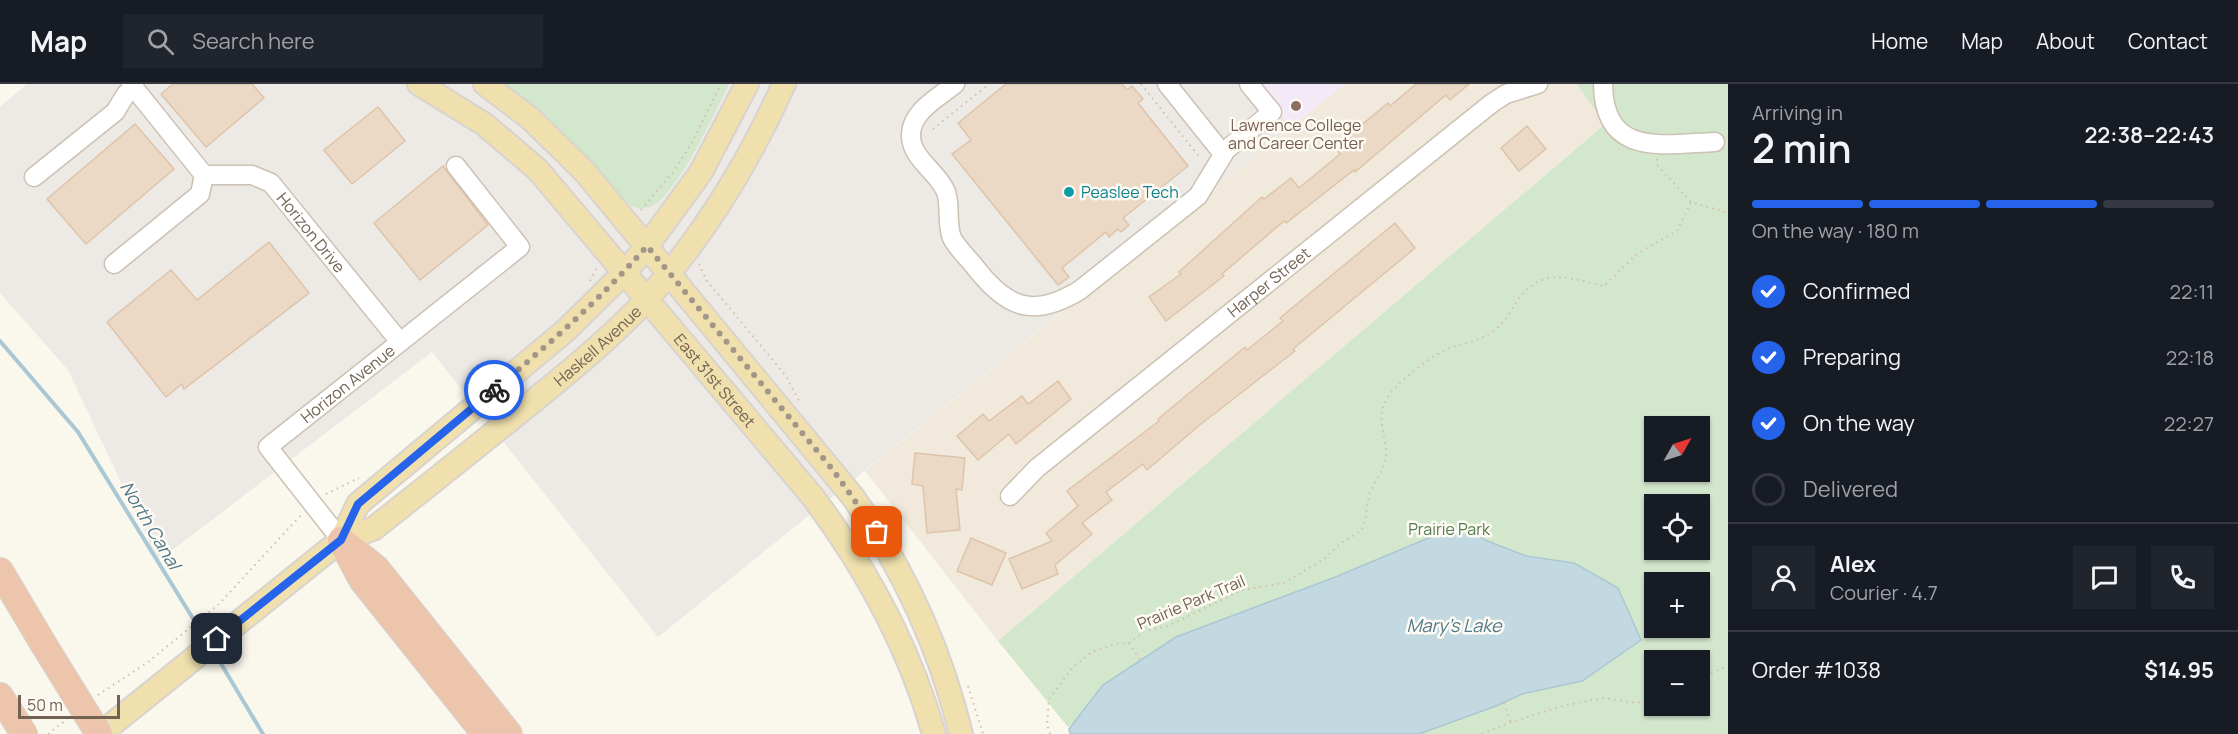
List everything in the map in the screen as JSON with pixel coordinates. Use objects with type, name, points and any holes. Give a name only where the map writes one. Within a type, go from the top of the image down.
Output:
[{"type":"highway","points":[[341,540],[362,580],[485,734]]},
{"type":"highway","points":[[341,540],[376,568],[509,734]]},
{"type":"highway","points":[[0,571],[100,734]]},
{"type":"highway","points":[[0,696],[24,734]]},
{"type":"main road","name":"East 31st Street","points":[[419,84],[455,103],[518,152],[559,193],[840,533],[870,580],[900,639],[934,734]]},
{"type":"main road","name":"East 31st Street","points":[[485,84],[512,103],[558,143],[647,246],[833,470],[886,546],[928,632],[949,689],[960,734]]},
{"type":"main road","name":"Haskell Avenue","points":[[341,540],[358,504],[565,331],[625,272],[701,172],[747,84]]},
{"type":"main road","name":"Haskell Avenue","points":[[100,734],[341,540],[373,530],[579,364],[647,298],[669,273],[714,213],[741,170],[784,84]]},
{"type":"street","points":[[955,84],[919,113],[911,133],[912,145],[946,192],[947,218],[952,239],[990,286],[1005,298],[1036,308],[1050,305],[1080,290],[1198,196],[1207,185],[1223,154],[1272,112],[1249,84]]},
{"type":"street","points":[[1167,84],[1223,154]]},
{"type":"street","name":"Harper Street","points":[[1010,496],[1036,468],[1492,102],[1506,94],[1538,84]]},
{"type":"street","points":[[1603,84],[1606,112],[1617,128],[1644,145],[1715,142]]},
{"type":"street","points":[[34,177],[115,112],[132,86],[204,175],[200,194],[114,264]]},
{"type":"street","name":"Horizon Avenue","points":[[341,540],[268,447],[520,248],[456,166]]},
{"type":"street","name":"Horizon Drive","points":[[204,175],[252,175],[271,183],[400,342]]},
{"type":"path","points":[[648,202],[656,195],[688,149],[721,84]]},
{"type":"path","points":[[933,129],[989,84]]},
{"type":"path","points":[[1141,84],[1201,159]]},
{"type":"path","points":[[1655,144],[1658,166],[1691,202],[1728,213]]},
{"type":"path","name":"Prairie Park Trail","points":[[1050,734],[1047,724],[1050,699],[1073,666],[1092,652],[1115,644],[1129,643],[1145,631],[1168,626],[1242,590],[1284,583],[1324,559],[1341,543],[1361,531],[1369,495],[1386,455],[1381,416],[1388,395],[1436,355],[1478,340],[1498,328],[1517,298],[1539,281],[1558,278],[1604,286],[1623,265],[1638,253],[1677,231],[1691,202]]},
{"type":"path","points":[[92,700],[148,663],[219,604],[301,514]]},
{"type":"path","points":[[1129,643],[1140,660]]},
{"type":"path","points":[[1710,673],[1728,666]]},
{"type":"path","points":[[1482,734],[1511,722],[1566,705],[1603,698],[1637,703],[1644,700]]},
{"type":"path","points":[[1504,703],[1511,722]]},
{"type":"path","points":[[48,734],[74,713]]},
{"type":"shaded area","points":[[27,84],[1345,84],[658,637],[432,352],[158,561],[68,370],[0,293],[0,107]]},
{"type":"shaded area","name":"Lawrence College and Career Center","points":[[1256,84],[1345,84],[1291,127]]},
{"type":"shaded area","points":[[1345,84],[1577,84],[1606,123],[998,641],[865,471]]},
{"type":"green space","points":[[502,84],[729,84],[695,151],[673,186],[652,206],[638,208],[618,197]]},
{"type":"green space","name":"Prairie Park","points":[[1577,84],[1728,84],[1728,734],[1107,734],[1088,711],[1068,727],[998,641],[1605,124]]},
{"type":"water","name":"Mary's Lake","points":[[1464,523],[1485,540],[1526,556],[1574,563],[1618,588],[1641,640],[1582,681],[1522,694],[1419,734],[1070,734],[1069,729],[1103,685],[1176,637],[1333,578]]},
{"type":"building","points":[[173,84],[252,84],[264,98],[206,147],[161,94]]},
{"type":"building","name":"Peaslee Tech","points":[[1006,84],[1122,84],[1127,90],[1132,86],[1143,99],[1138,103],[1188,166],[1123,218],[1129,225],[1121,232],[1118,229],[1109,237],[1106,232],[1062,268],[1069,277],[1058,285],[952,154],[971,140],[958,123]]},
{"type":"building","points":[[1416,84],[1469,84],[1450,100],[1446,95],[1355,172],[1354,170],[1286,223],[1284,221],[1222,274],[1224,276],[1166,321],[1149,297],[1181,274],[1179,272],[1262,197],[1264,199],[1291,178],[1299,188],[1340,154],[1335,147],[1388,103],[1390,106]]},
{"type":"building","points":[[378,107],[405,141],[352,184],[324,150]]},
{"type":"building","points":[[135,124],[174,169],[86,244],[47,199]]},
{"type":"building","points":[[1527,126],[1546,149],[1519,171],[1501,148]]},
{"type":"building","points":[[443,166],[488,225],[420,280],[374,223]]},
{"type":"building","points":[[1395,223],[1415,248],[1293,349],[1295,351],[1201,424],[1147,470],[1143,464],[1106,492],[1112,500],[1082,523],[1092,534],[1055,565],[1058,574],[1022,589],[1009,559],[1052,541],[1046,533],[1078,506],[1067,491],[1159,421],[1158,419],[1245,347],[1247,350],[1283,321],[1280,318]]},
{"type":"building","points":[[269,242],[309,293],[184,389],[182,384],[166,397],[107,322],[171,270],[197,300]]},
{"type":"building","points":[[1058,381],[1071,399],[1016,444],[1009,434],[978,460],[957,436],[983,414],[989,421],[1022,396],[1028,404]]},
{"type":"building","points":[[915,453],[965,458],[962,490],[956,489],[960,530],[927,533],[923,486],[912,484]]},
{"type":"building","points":[[971,538],[1006,553],[992,585],[957,571]]},
{"type":"waterway","name":"North Canal","points":[[0,341],[78,432],[205,638]]},
{"type":"waterway","name":"North Canal","points":[[214,652],[263,734]]},
{"type":"way so far","points":[[494,390],[565,331],[610,288],[647,246],[833,470],[877,532]]},
{"type":"place","name":"Lawrence College and Career Center","points":[[1296,106]]},
{"type":"place","name":"Peaslee Tech","points":[[1069,192]]},
{"type":"route","points":[[217,639],[341,540],[358,504],[494,390]]}]
